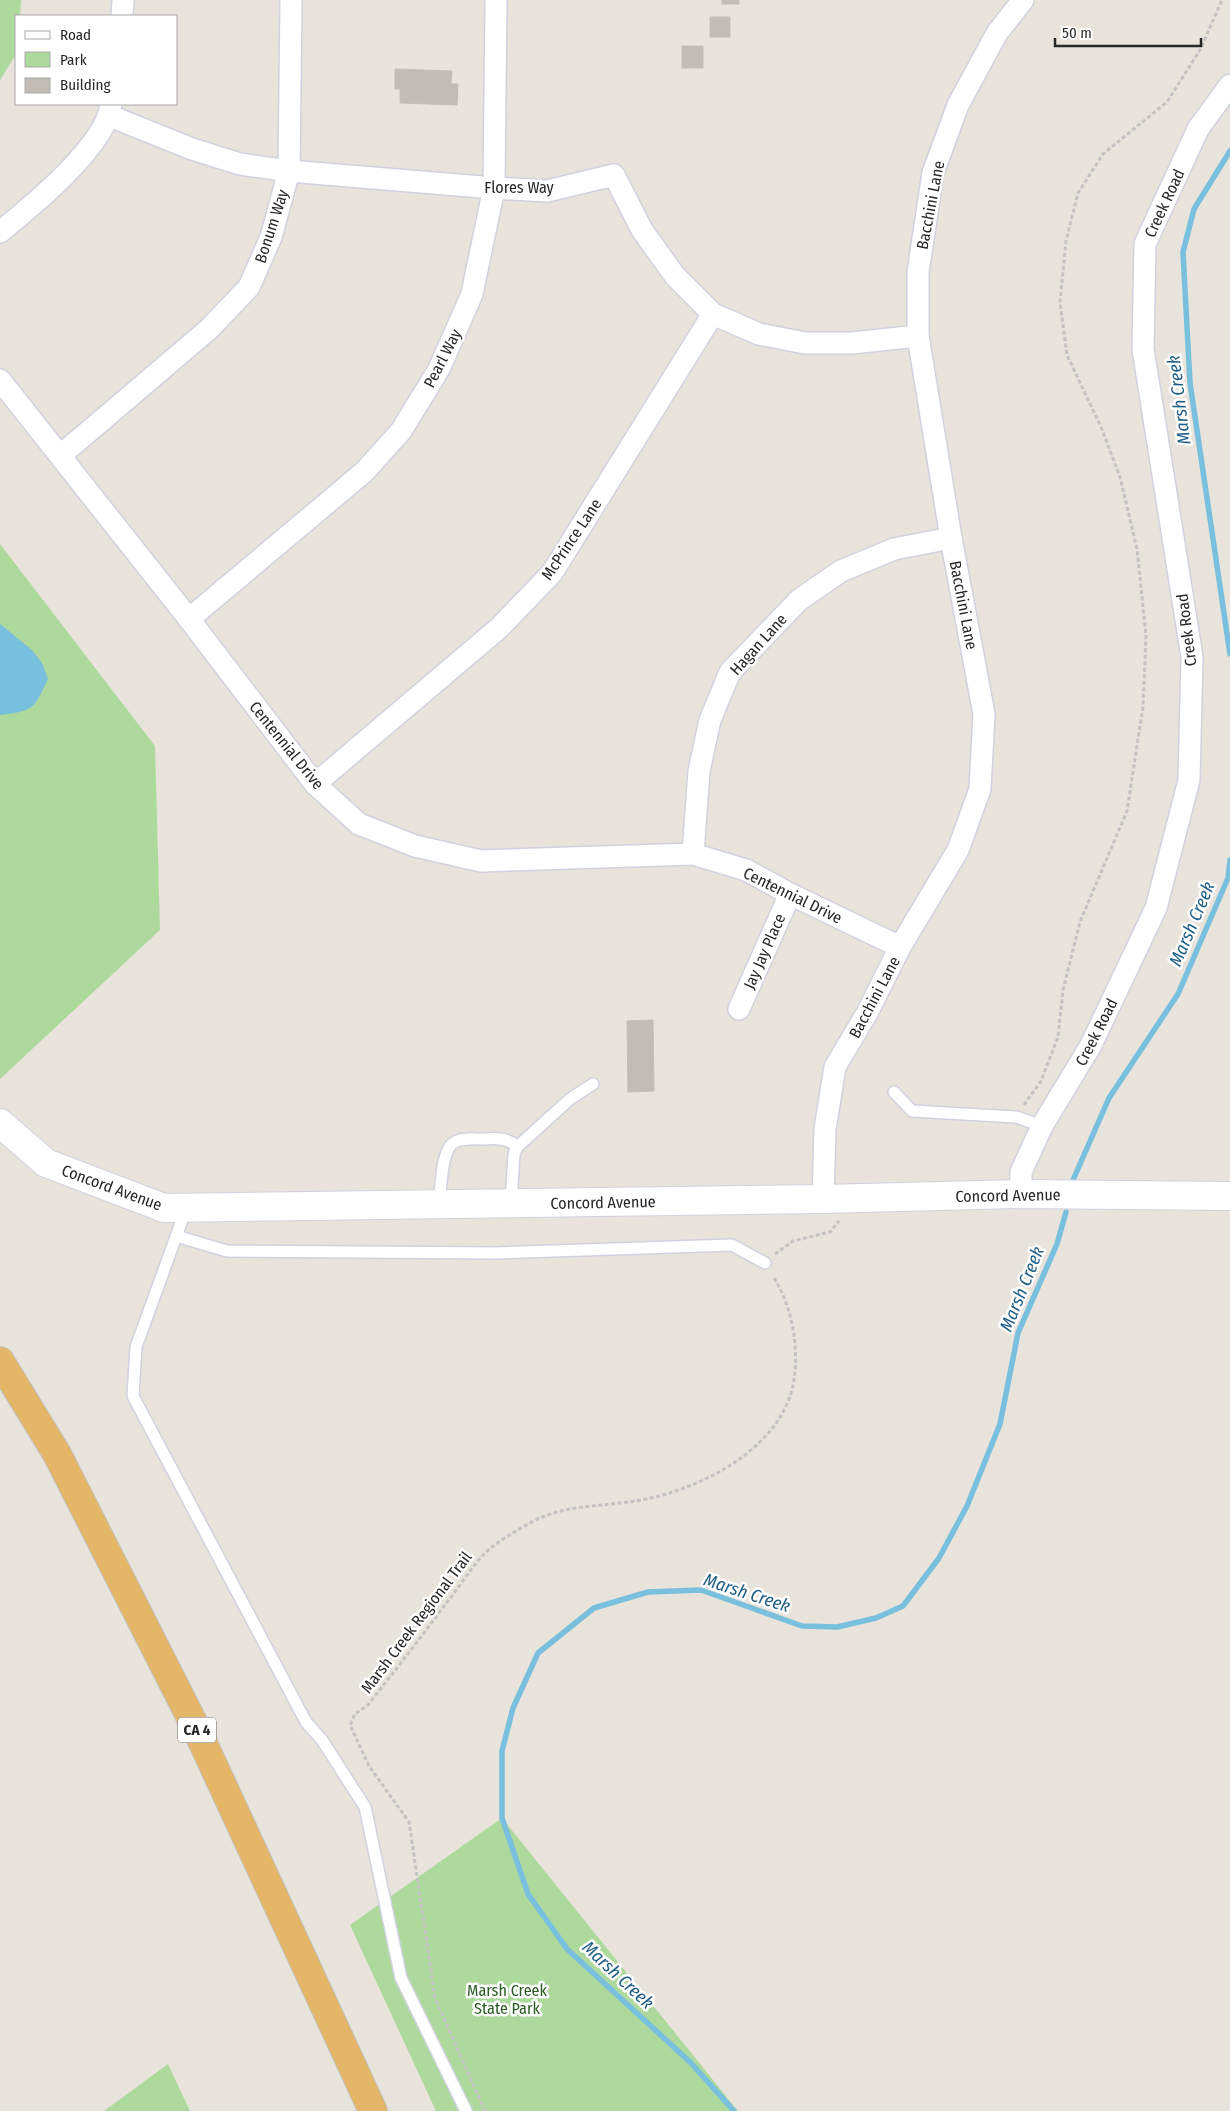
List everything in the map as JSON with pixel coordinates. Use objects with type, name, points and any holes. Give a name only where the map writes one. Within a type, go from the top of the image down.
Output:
[{"type":"highway","name":"CA 4","points":[[0,1361],[58,1454],[196,1728],[372,2111]]},
{"type":"street","points":[[122,15],[123,0]]},
{"type":"street","name":"Bonum Way","points":[[61,455],[209,329],[249,287],[271,237],[289,171],[291,0]]},
{"type":"street","name":"Pearl Way","points":[[189,619],[364,472],[401,430],[439,369],[472,294],[494,188],[496,0]]},
{"type":"street","name":"Bacchini Lane","points":[[823,1199],[825,1129],[835,1067],[867,1013],[900,947],[958,850],[980,788],[984,714],[951,538],[918,336],[918,272],[933,173],[958,105],[998,33],[1023,0]]},
{"type":"street","name":"Creek Road","points":[[1021,1194],[1021,1172],[1042,1126],[1091,1045],[1156,908],[1189,780],[1192,657],[1143,349],[1145,244],[1198,129],[1230,85]]},
{"type":"street","points":[[0,232],[48,193],[84,153],[111,110]]},
{"type":"street","name":"Flores Way","points":[[111,110],[192,149],[240,164],[289,171],[547,191],[614,175],[642,230],[675,276],[712,314],[759,334],[805,343],[852,343],[918,336]]},
{"type":"street","name":"McPrince Lane","points":[[315,784],[498,628],[552,573],[712,314]]},
{"type":"street","name":"Centennial Drive","points":[[0,380],[189,619],[315,784],[359,824],[415,846],[481,861],[693,854],[746,870],[790,894],[900,947]]},
{"type":"street","name":"Hagan Lane","points":[[693,854],[699,771],[710,720],[730,672],[799,600],[841,571],[894,549],[951,538]]},
{"type":"street","name":"Jay Jay Place","points":[[739,1009],[790,894]]},
{"type":"street","name":"Concord Avenue","points":[[0,1123],[46,1163],[164,1208],[823,1199],[1021,1194],[1230,1196]]},
{"type":"lane","points":[[511,1203],[514,1154],[517,1147],[570,1099],[593,1084]]},
{"type":"lane","points":[[894,1092],[912,1111],[1016,1117],[1042,1126]]},
{"type":"lane","points":[[439,1204],[444,1158],[452,1144],[463,1139],[495,1138],[510,1140],[517,1147]]},
{"type":"lane","points":[[186,1207],[136,1347],[133,1396],[306,1722],[322,1740],[365,1807],[401,1978],[466,2111]]},
{"type":"lane","points":[[176,1236],[227,1251],[496,1253],[732,1245],[765,1263]]},
{"type":"path","points":[[1016,1117],[1041,1081],[1058,1036],[1063,990],[1080,922],[1127,811],[1143,707],[1146,636],[1137,549],[1120,477],[1101,427],[1067,355],[1060,302],[1066,241],[1078,193],[1103,154],[1167,102],[1200,50],[1222,0]]},
{"type":"path","points":[[765,1263],[792,1241],[830,1232],[843,1217]]},
{"type":"path","name":"Marsh Creek Regional Trail","points":[[485,2111],[434,1998],[409,1822],[369,1766],[350,1725],[355,1714],[368,1705],[484,1554],[530,1523],[578,1506],[630,1502],[667,1493],[699,1481],[743,1458],[770,1432],[784,1414],[793,1387],[797,1356],[792,1320],[779,1286],[765,1263]]},
{"type":"green space","points":[[0,0],[21,0],[20,15],[15,15],[15,56],[0,80]]},
{"type":"green space","points":[[0,544],[155,746],[160,930],[0,1079]]},
{"type":"green space","name":"Marsh Creek State Park","points":[[502,1818],[738,2111],[436,2111],[350,1925]]},
{"type":"green space","points":[[168,2064],[190,2111],[104,2111]]},
{"type":"water","points":[[0,624],[32,650],[42,663],[48,679],[40,696],[32,706],[20,712],[0,715]]},
{"type":"building","points":[[722,0],[739,0],[739,4],[722,4]]},
{"type":"building","points":[[710,17],[730,17],[730,37],[710,37]]},
{"type":"building","points":[[682,46],[703,46],[703,68],[682,68]]},
{"type":"building","points":[[395,69],[452,71],[451,84],[458,84],[457,105],[400,103],[400,89],[395,89]]},
{"type":"building","points":[[653,1020],[654,1091],[628,1092],[627,1021]]},
{"type":"waterway","name":"Marsh Creek","points":[[1230,151],[1194,209],[1183,252],[1190,383],[1230,654]]},
{"type":"waterway","name":"Marsh Creek","points":[[1073,1180],[1109,1098],[1178,994],[1228,878],[1230,860]]},
{"type":"waterway","name":"Marsh Creek","points":[[734,2111],[690,2062],[567,1949],[528,1894],[502,1818],[502,1751],[513,1708],[538,1653],[594,1608],[648,1592],[701,1590],[802,1626],[837,1627],[876,1618],[903,1606],[939,1558],[967,1506],[1000,1424],[1018,1333],[1057,1244],[1066,1212]]}]
